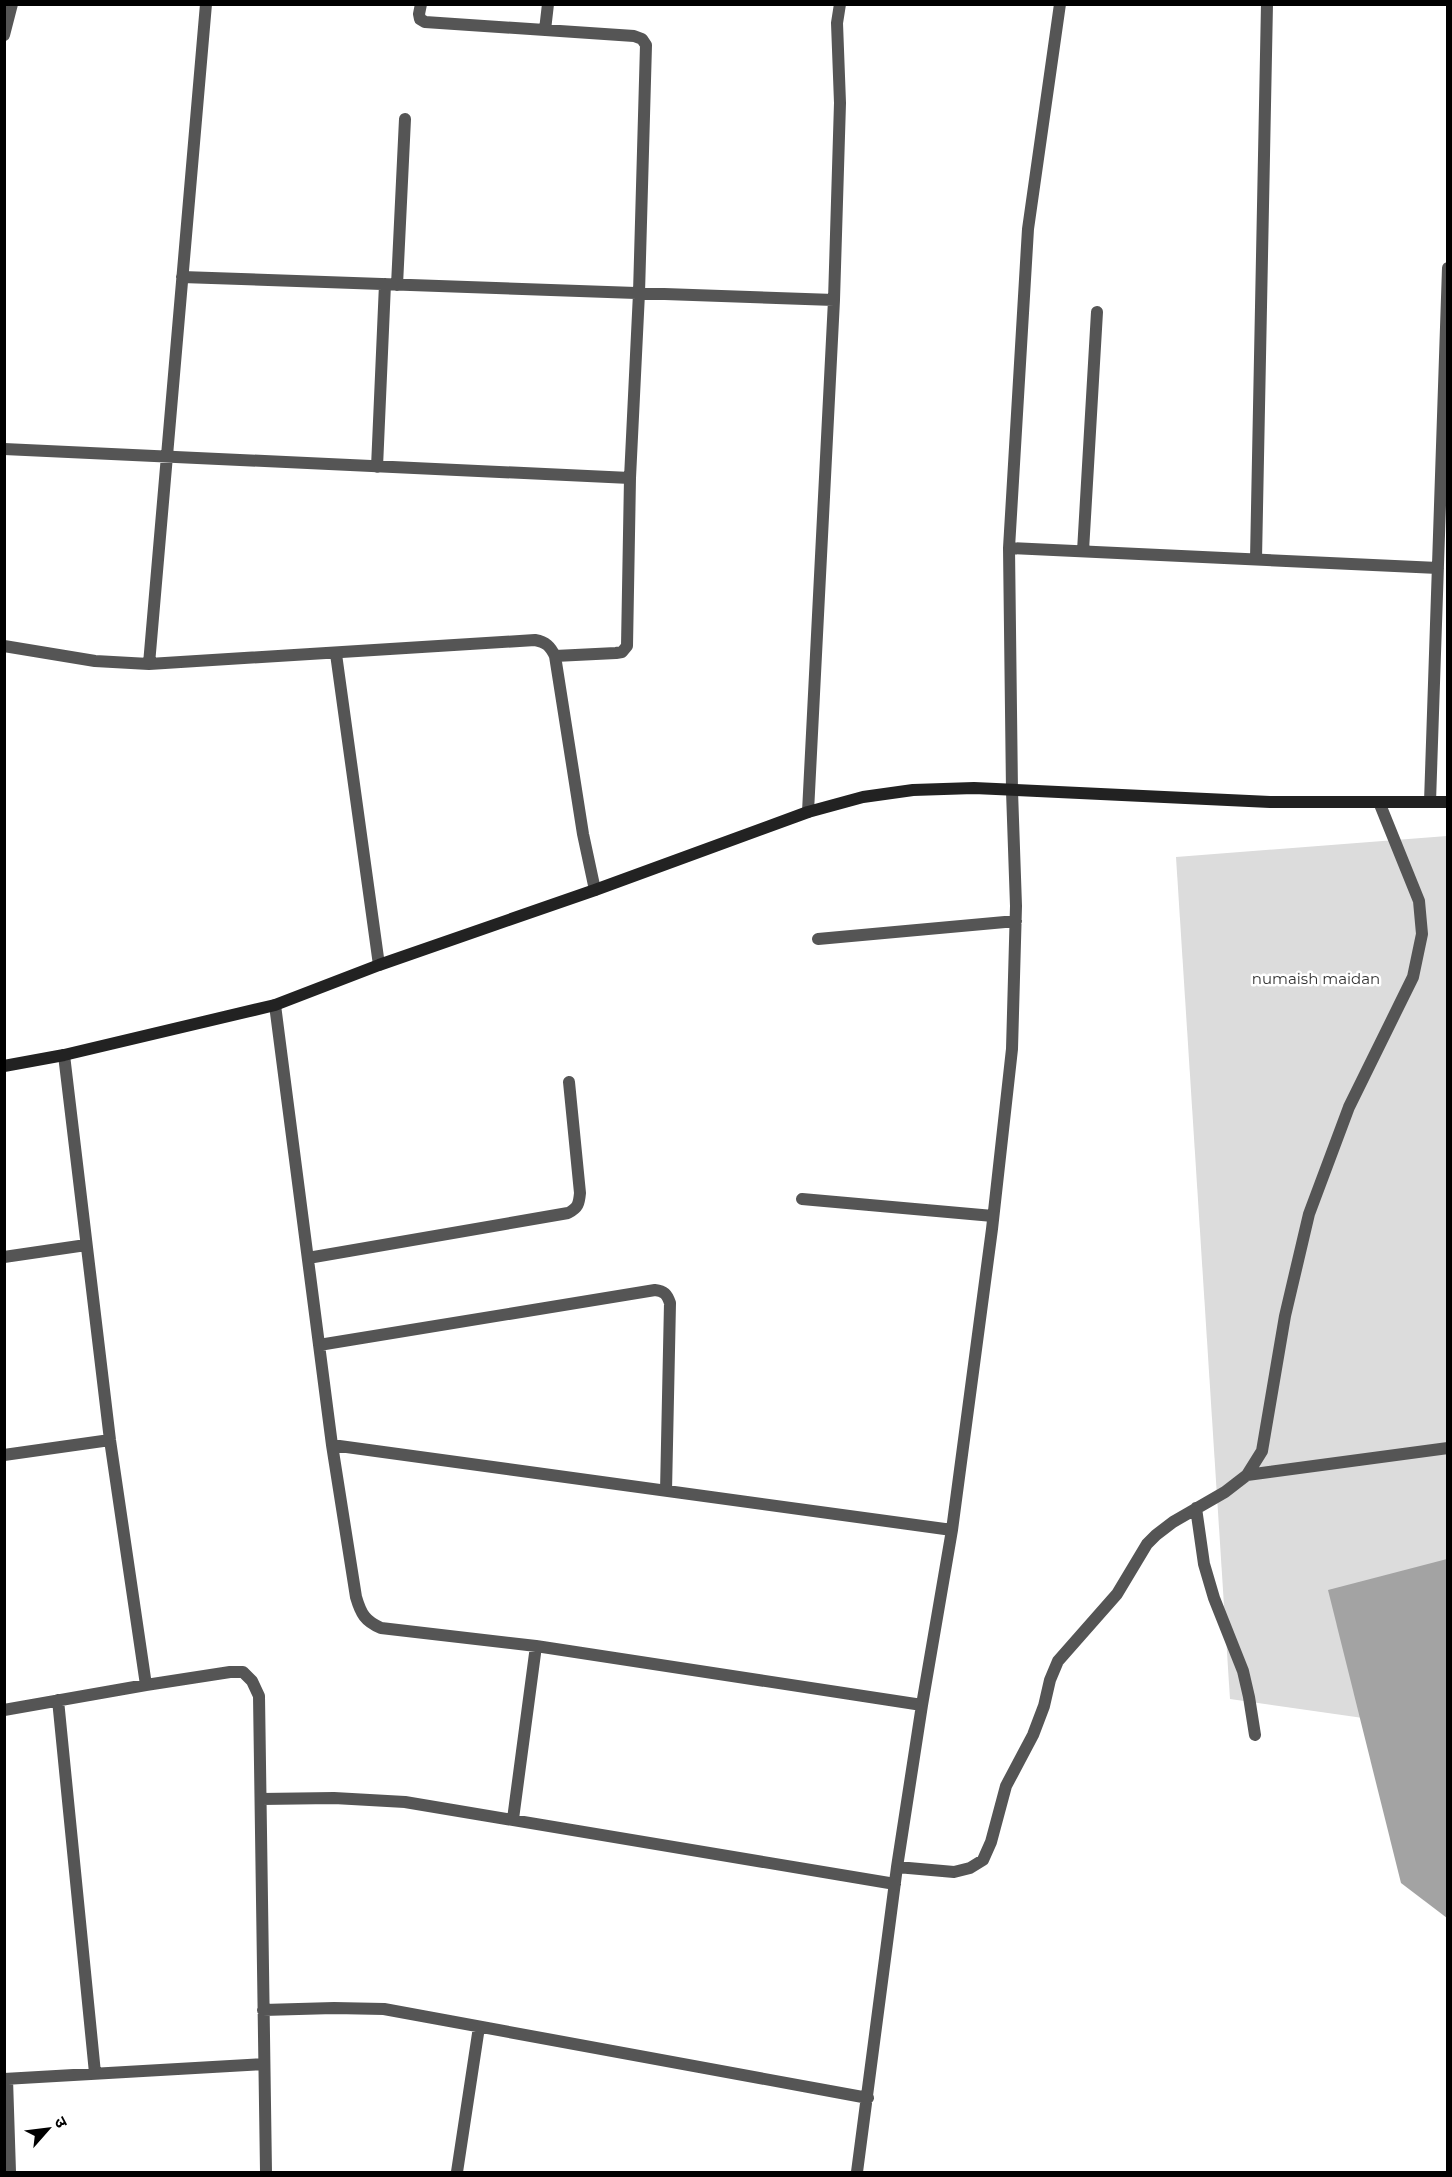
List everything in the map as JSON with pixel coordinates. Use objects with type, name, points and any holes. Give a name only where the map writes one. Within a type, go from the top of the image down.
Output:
[{"type":"street","points":[[4,35],[12,4]]},
{"type":"street","points":[[149,664],[206,4]]},
{"type":"street","points":[[421,4],[419,14],[420,19],[424,22],[634,36],[642,39],[646,45],[639,293],[630,478],[627,646],[622,652],[615,653],[555,656]]},
{"type":"street","points":[[545,30],[548,4]]},
{"type":"street","points":[[808,812],[834,300],[840,103],[837,23],[840,4]]},
{"type":"street","points":[[857,2172],[897,1867],[952,1530],[993,1216],[1012,1049],[1016,921],[1009,548],[1028,229],[1060,4]]},
{"type":"street","points":[[1256,559],[1267,4]]},
{"type":"street","points":[[377,467],[405,118]]},
{"type":"street","points":[[1430,802],[1438,568],[1443,541],[1448,268]]},
{"type":"street","points":[[182,277],[834,300]]},
{"type":"street","points":[[1083,552],[1097,312]]},
{"type":"street","points":[[4,449],[630,478]]},
{"type":"street","points":[[1009,548],[1438,568]]},
{"type":"street","points":[[4,646],[94,661],[149,664],[535,640],[544,642],[555,656],[583,834],[595,890]]},
{"type":"street","points":[[336,654],[379,965]]},
{"type":"street","points":[[4,1066],[275,1005],[379,965],[595,890],[808,812],[863,798],[913,790],[974,788],[1270,802],[1448,802]]},
{"type":"street","points":[[897,1867],[954,1872],[970,1868],[983,1860],[991,1842],[1006,1786],[1033,1735],[1058,1661],[1117,1594],[1147,1544],[1156,1534],[1225,1492],[1247,1475],[1262,1451],[1285,1316],[1310,1214],[1349,1107],[1413,977],[1422,934],[1419,901],[1379,802]]},
{"type":"street","points":[[818,939],[1016,921]]},
{"type":"street","points":[[275,1005],[332,1445],[356,1597],[361,1615],[369,1623],[381,1628],[536,1646],[922,1705]]},
{"type":"street","points":[[64,1054],[110,1440],[146,1685]]},
{"type":"street","points":[[308,1258],[568,1213],[576,1209],[580,1193],[568,1082]]},
{"type":"street","points":[[802,1199],[993,1216]]},
{"type":"street","points":[[4,1257],[86,1245]]},
{"type":"street","points":[[320,1345],[590,1300],[655,1290],[662,1291],[668,1295],[670,1303],[666,1491]]},
{"type":"street","points":[[4,1455],[110,1440]]},
{"type":"street","points":[[332,1445],[952,1530]]},
{"type":"street","points":[[1247,1475],[1448,1448]]},
{"type":"street","points":[[1196,1508],[1204,1564],[1214,1598],[1243,1671],[1250,1697],[1255,1735]]},
{"type":"street","points":[[513,1819],[536,1646]]},
{"type":"street","points":[[4,1710],[230,1672],[243,1672],[252,1681],[259,1696],[266,2172]]},
{"type":"street","points":[[58,1700],[95,2073]]},
{"type":"street","points":[[261,1799],[334,1798],[405,1803],[513,1819],[895,1884]]},
{"type":"street","points":[[263,2010],[384,2009],[868,2098]]},
{"type":"street","points":[[457,2172],[479,2026]]},
{"type":"street","points":[[10,2172],[6,2079],[264,2064]]},
{"type":"green space","name":"numaish maidan","points":[[1447,836],[1447,1730],[1230,1699],[1176,857]]},
{"type":"shaded area","points":[[1448,1559],[1447,1918],[1401,1883],[1328,1590]]}]
